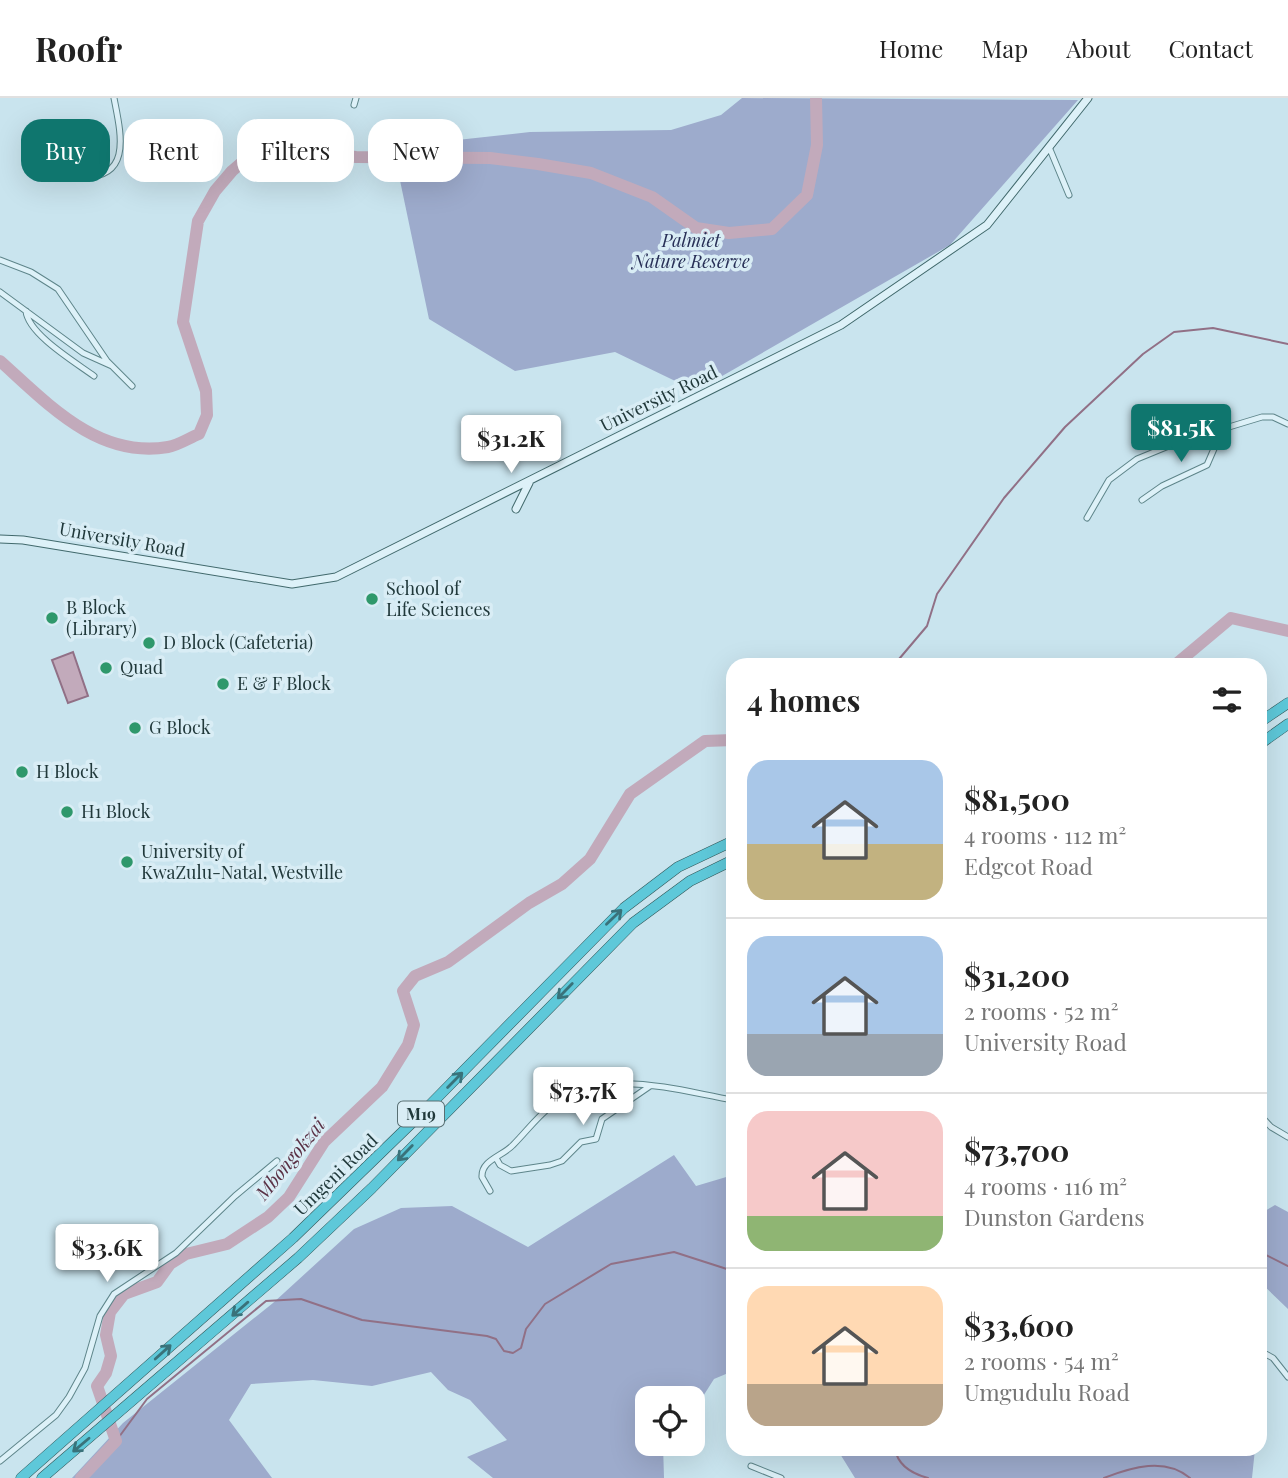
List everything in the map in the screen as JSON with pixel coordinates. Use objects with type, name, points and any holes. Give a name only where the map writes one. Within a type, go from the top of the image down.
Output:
[{"type":"highway","points":[[1267,717],[1288,703]]},
{"type":"highway","points":[[1267,739],[1288,724]]},
{"type":"highway","name":"Umgeni Road","points":[[21,1478],[303,1229],[413,1122],[624,908],[678,867],[726,844]]},
{"type":"highway","name":"Umgeni Road","points":[[42,1478],[298,1258],[372,1188],[633,923],[690,881],[726,863]]},
{"type":"street","points":[[110,169],[117,161],[122,137],[114,98]]},
{"type":"street","points":[[354,105],[356,98]]},
{"type":"street","name":"University Road","points":[[0,538],[292,584],[321,581],[353,569],[818,338],[987,225],[1088,98]]},
{"type":"street","points":[[1049,147],[1069,195]]},
{"type":"street","points":[[0,260],[31,272],[58,289],[112,366],[132,386]]},
{"type":"street","points":[[0,292],[83,353],[112,366]]},
{"type":"street","points":[[26,311],[28,320],[45,340],[93,376]]},
{"type":"street","points":[[1087,518],[1109,480],[1137,459],[1160,448],[1267,416],[1288,424]]},
{"type":"street","points":[[1142,500],[1162,486],[1207,465],[1223,428]]},
{"type":"street","points":[[516,509],[529,482]]},
{"type":"street","points":[[490,1191],[481,1174],[485,1164],[512,1147],[540,1115],[571,1095],[616,1083],[726,1099]]},
{"type":"street","points":[[496,1158],[500,1165],[511,1171],[558,1163],[581,1142],[596,1139],[602,1119],[650,1086]]},
{"type":"street","points":[[1267,1123],[1288,1137]]},
{"type":"street","points":[[0,1461],[56,1415],[69,1397],[85,1368],[100,1316],[114,1294],[176,1253],[235,1196],[277,1161]]},
{"type":"street","points":[[1267,1355],[1273,1358],[1288,1377]]},
{"type":"street","points":[[751,1466],[781,1478]]},
{"type":"green space","name":"Palmiet Nature Reserve","points":[[742,98],[1078,100],[950,245],[696,391],[615,352],[515,371],[429,319],[400,182],[463,182],[463,139],[530,132],[671,130],[721,115]]},
{"type":"green space","points":[[674,1155],[696,1186],[726,1177],[726,1374],[714,1379],[705,1393],[705,1386],[635,1386],[635,1456],[663,1456],[664,1478],[493,1478],[467,1457],[507,1440],[470,1400],[448,1390],[431,1372],[372,1386],[313,1380],[251,1384],[229,1420],[272,1478],[72,1478],[123,1423],[273,1303],[354,1229],[401,1208],[452,1206],[528,1247]]},
{"type":"green space","points":[[1275,1205],[1288,1212],[1288,1309],[1267,1289],[1267,1210]]},
{"type":"green space","points":[[841,1456],[1254,1456],[1252,1478],[855,1478]]},
{"type":"shaded area","points":[[73,652],[88,696],[68,703],[52,660]]},
{"type":"waterway","points":[[0,361],[56,410],[97,436],[119,445],[143,449],[172,446],[199,434],[207,415],[206,391],[183,322],[198,221],[215,191],[232,171],[253,153],[300,151],[356,157],[490,158],[538,164],[591,173],[652,197],[696,228],[729,233],[772,229],[807,195],[817,145],[816,98]]},
{"type":"waterway","points":[[900,658],[927,626],[937,594],[1004,498],[1065,427],[1143,354],[1174,332],[1213,328],[1288,344]]},
{"type":"waterway","name":"Mbongokzai","points":[[1183,658],[1231,618],[1288,631]]},
{"type":"waterway","name":"Mbongokzai","points":[[81,1478],[116,1441],[97,1386],[106,1373],[111,1356],[106,1335],[110,1312],[124,1294],[157,1282],[170,1264],[186,1254],[227,1244],[268,1217],[289,1197],[324,1142],[382,1087],[408,1045],[414,1025],[403,991],[415,976],[448,962],[529,903],[562,884],[590,859],[630,794],[705,741],[726,740]]},
{"type":"waterway","points":[[116,1441],[147,1399],[266,1301],[301,1299],[362,1320],[487,1336],[496,1339],[504,1351],[513,1353],[521,1348],[526,1329],[545,1304],[611,1264],[674,1252],[726,1269]]},
{"type":"waterway","points":[[1267,1256],[1288,1266]]},
{"type":"waterway","points":[[897,1456],[907,1468],[928,1478]]},
{"type":"waterway","points":[[1104,1478],[1148,1466],[1170,1468],[1190,1478]]},
{"type":"place","name":"School of Life Sciences","points":[[372,599]]},
{"type":"place","name":"B Block (Library)","points":[[52,618]]},
{"type":"place","name":"D Block (Cafeteria)","points":[[149,643]]},
{"type":"place","name":"Quad","points":[[106,668]]},
{"type":"place","name":"E & F Block","points":[[223,684]]},
{"type":"place","name":"G Block","points":[[135,728]]},
{"type":"place","name":"H Block","points":[[22,772]]},
{"type":"place","name":"H1 Block","points":[[67,812]]},
{"type":"place","name":"University of KwaZulu-Natal, Westville","points":[[127,862]]}]
